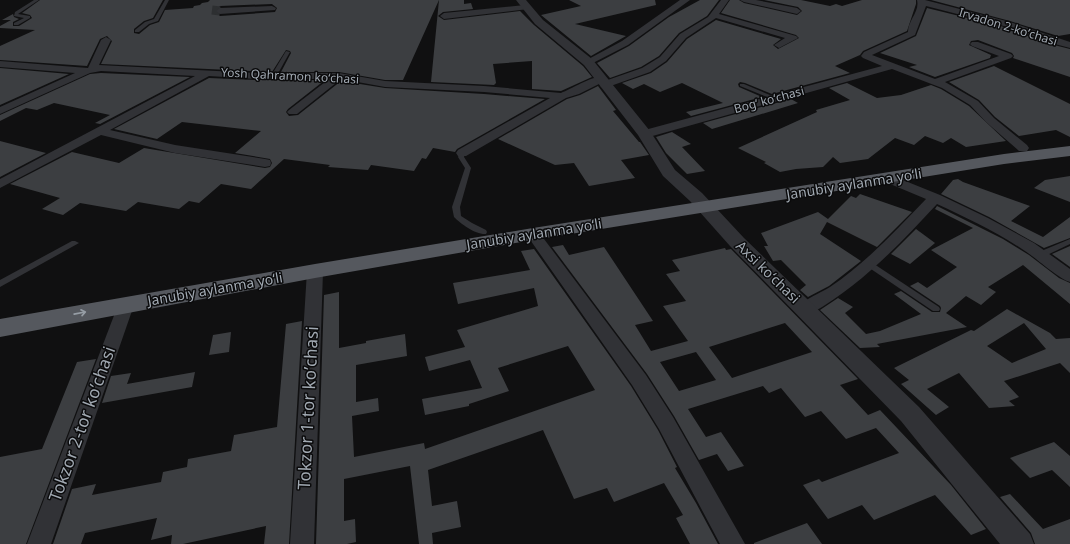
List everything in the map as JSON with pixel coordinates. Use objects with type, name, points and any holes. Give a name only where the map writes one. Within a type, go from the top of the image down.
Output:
[{"type":"highway","name":"Janubiy aylanma yoʻli","points":[[0,328],[315,271],[533,234],[700,202],[1023,148],[1070,142]]},
{"type":"highway","name":"Janubiy aylanma yoʻli","points":[[0,316],[133,289],[483,232],[888,178],[1004,159],[1070,151]]},
{"type":"street","points":[[588,62],[625,43],[686,0]]},
{"type":"street","points":[[603,82],[646,70],[663,59],[683,36],[711,19],[725,0]]},
{"type":"street","points":[[744,0],[797,11]]},
{"type":"street","name":"Irvadon 2-koʼchasi","points":[[1023,148],[990,120],[974,103],[946,86],[868,57],[866,54],[912,33],[911,27],[919,15],[921,1],[1000,23],[1070,45]]},
{"type":"street","points":[[444,16],[523,3]]},
{"type":"street","name":"Axsi koʻchasi","points":[[523,3],[539,22],[588,62],[645,134],[669,173],[700,202],[737,242],[910,414],[1019,544]]},
{"type":"street","points":[[220,10],[272,8]]},
{"type":"street","points":[[714,15],[793,38],[779,45]]},
{"type":"street","points":[[0,110],[90,70],[106,40]]},
{"type":"street","name":"Irvadon 2-koʼchasi","points":[[936,82],[1008,56],[975,44]]},
{"type":"street","name":"Yosh Qahramon koʻchasi","points":[[0,64],[90,70],[112,68],[274,76],[339,76],[385,84],[484,89],[562,96],[603,82]]},
{"type":"street","name":"Bogʻ koʻchasi","points":[[645,134],[893,66]]},
{"type":"street","points":[[0,184],[208,72]]},
{"type":"street","points":[[293,112],[339,76]]},
{"type":"street","points":[[462,153],[562,96]]},
{"type":"street","points":[[99,131],[176,148],[265,163]]},
{"type":"street","points":[[888,178],[935,198],[1025,243],[1042,254],[1070,277]]},
{"type":"street","points":[[806,309],[820,302],[871,265],[935,198]]},
{"type":"street","points":[[533,234],[639,380],[666,423],[733,544]]},
{"type":"street","name":"Tokzor 1-tor koʼchasi","points":[[302,544],[315,271]]},
{"type":"street","name":"Tokzor 2-tor koʼchasi","points":[[39,544],[126,305]]},
{"type":"lane","points":[[16,24],[28,17],[16,15],[16,13],[37,0]]},
{"type":"lane","points":[[137,31],[147,23],[156,20],[167,0]]},
{"type":"lane","points":[[274,76],[288,52]]},
{"type":"lane","points":[[742,85],[774,98]]},
{"type":"lane","points":[[462,153],[461,157],[468,168],[456,206],[458,217],[469,225],[483,232]]},
{"type":"lane","points":[[1042,254],[1070,241]]},
{"type":"lane","points":[[0,284],[75,243]]},
{"type":"lane","points":[[871,265],[936,309]]},
{"type":"building","points":[[40,0],[163,0],[153,18],[144,21],[134,29],[134,33],[139,34],[150,25],[159,22],[165,10],[193,8],[194,6],[210,0],[439,0],[403,80],[385,80],[339,72],[281,72],[291,53],[290,51],[286,50],[272,72],[101,64],[112,41],[107,36],[100,39],[87,66],[0,60],[0,46],[35,30],[0,28],[0,26],[11,20],[2,20],[13,14],[14,17],[19,19],[13,22],[13,26],[19,26],[32,18],[30,15],[22,13]],"holes":[[[272,4],[277,8],[275,12],[220,16],[214,11],[220,6]]]},
{"type":"building","points":[[439,0],[464,0],[464,4],[471,3],[473,9],[443,12],[438,16],[444,20],[520,11],[534,25],[583,66],[592,77],[561,91],[532,89],[532,61],[493,64],[496,83],[494,85],[431,82]]},
{"type":"building","points":[[569,0],[655,0],[656,5],[575,24],[626,36],[591,56],[541,15],[581,6]]},
{"type":"building","points":[[700,0],[719,0],[707,16],[679,33],[659,56],[641,67],[610,78],[597,63],[629,46],[669,17]]},
{"type":"building","points":[[730,0],[739,0],[744,3],[797,15],[802,11],[798,7],[764,0],[801,0],[830,6],[836,4],[842,6],[862,0],[916,0],[916,4],[907,31],[863,51],[860,55],[835,66],[850,73],[772,94],[745,83],[740,82],[738,84],[739,87],[762,97],[691,116],[686,112],[723,103],[682,83],[660,92],[644,84],[633,89],[622,83],[651,73],[667,62],[687,39],[716,20],[781,39],[773,45],[778,49],[799,38],[796,35],[721,13]]},
{"type":"building","points":[[931,0],[1070,0],[1070,34],[1058,36],[1010,21]]},
{"type":"building","points":[[927,8],[1004,27],[1050,44],[1070,49],[1070,77],[1013,58],[1014,56],[1012,53],[978,40],[971,41],[969,45],[991,55],[990,58],[935,77],[909,67],[917,65],[880,53],[916,36]]},
{"type":"building","points":[[994,66],[1070,104],[1070,137],[1056,130],[1019,136],[995,117],[979,100],[949,82]]},
{"type":"building","points":[[0,68],[69,74],[0,105]]},
{"type":"building","points":[[101,73],[190,77],[100,124],[95,123],[110,115],[54,103],[37,110],[26,108],[0,121],[0,115],[90,74]]},
{"type":"building","points":[[209,78],[325,80],[288,109],[286,112],[289,116],[298,115],[341,81],[385,88],[545,99],[457,149],[455,152],[433,148],[426,159],[422,158],[414,171],[371,165],[368,170],[328,167],[330,165],[284,159],[251,189],[221,184],[199,203],[189,201],[179,209],[138,202],[126,211],[80,203],[63,215],[42,209],[60,198],[10,184],[72,152],[119,163],[144,148],[265,168],[270,167],[272,163],[270,159],[235,153],[261,131],[182,122],[157,139],[114,129]]},
{"type":"building","points":[[847,83],[877,98],[901,95],[931,85],[941,89],[969,106],[1006,141],[966,147],[951,138],[943,143],[925,136],[914,145],[895,138],[868,159],[840,163],[833,157],[823,167],[780,172],[764,163],[766,162],[738,148],[817,112],[816,110],[850,100],[829,88]]},
{"type":"building","points":[[598,86],[616,110],[613,111],[640,142],[649,155],[621,160],[635,178],[589,186],[574,163],[555,165],[498,139],[567,99],[580,95]]},
{"type":"building","points":[[791,99],[798,103],[712,129],[703,123]]},
{"type":"building","points":[[672,132],[691,144],[682,147],[705,171],[687,174],[666,153],[656,137]]},
{"type":"building","points":[[0,141],[46,153],[0,177]]},
{"type":"building","points":[[1070,176],[1070,202],[1034,188],[1045,180]]},
{"type":"building","points":[[958,179],[1030,206],[1011,221],[1043,237],[1070,217],[1070,238],[1044,248],[989,217],[941,194],[953,180]]},
{"type":"building","points":[[860,194],[912,212],[877,247],[827,222],[820,234],[861,261],[829,286],[808,297],[800,290],[806,285],[781,260],[773,261],[764,246],[768,246],[761,233],[818,212],[828,219],[851,196],[856,198]]},
{"type":"building","points":[[937,206],[1003,239],[1029,255],[1059,278],[1070,283],[1070,304],[1023,265],[988,287],[996,292],[981,305],[966,296],[946,313],[967,327],[877,344],[880,347],[860,348],[820,310],[838,298],[853,307],[845,313],[866,334],[880,331],[921,314],[894,294],[901,291],[932,312],[940,312],[940,306],[910,286],[918,282],[927,288],[957,267],[931,250],[973,228],[935,209]]},
{"type":"building","points":[[916,229],[935,243],[910,264],[891,254]]},
{"type":"building","points":[[563,245],[569,255],[604,247],[653,321],[635,325],[651,351],[688,341],[663,306],[686,301],[666,274],[680,271],[672,260],[725,248],[726,250],[731,249],[858,379],[840,385],[868,415],[880,410],[951,485],[986,529],[971,535],[935,495],[874,520],[862,505],[828,519],[803,485],[819,479],[822,482],[899,453],[876,428],[846,439],[821,411],[805,417],[781,388],[769,393],[763,386],[688,409],[706,437],[721,432],[744,466],[728,471],[717,454],[699,460],[674,416],[647,374],[552,247]],"holes":[[[785,323],[812,352],[732,378],[709,347]],[[696,352],[716,380],[679,391],[660,362]]]},
{"type":"building","points":[[1070,246],[1070,267],[1052,254]]},
{"type":"building","points":[[534,249],[631,386],[658,430],[677,467],[675,468],[718,544],[690,544],[676,518],[683,515],[664,483],[614,502],[607,488],[574,499],[543,430],[428,470],[432,506],[457,501],[461,527],[432,533],[433,544],[419,544],[410,466],[344,479],[344,521],[355,519],[356,542],[347,544],[316,544],[324,295],[339,292],[339,348],[366,343],[366,341],[405,334],[407,356],[356,365],[356,402],[378,398],[379,411],[352,416],[354,457],[424,443],[425,449],[595,390],[568,346],[498,368],[509,391],[469,404],[469,406],[425,415],[422,399],[482,388],[470,360],[429,371],[425,357],[465,347],[457,330],[538,306],[534,288],[458,304],[453,283],[530,270],[521,251]]},
{"type":"building","points":[[1007,309],[1050,333],[1056,339],[1070,338],[1070,373],[1060,363],[1004,381],[1019,397],[1009,401],[1015,406],[989,408],[959,373],[927,389],[949,407],[936,415],[901,384],[909,380],[894,368],[971,330],[974,331]],"holes":[[[1024,323],[1046,349],[1012,363],[987,346]]]},
{"type":"building","points":[[302,321],[289,544],[264,544],[266,526],[183,544],[171,544],[172,535],[151,540],[157,518],[85,533],[81,544],[53,544],[72,489],[96,484],[92,495],[161,482],[163,472],[187,467],[188,459],[231,451],[234,435],[277,427],[286,324]]},
{"type":"building","points":[[231,332],[229,352],[209,355],[213,335]]},
{"type":"building","points":[[96,359],[26,544],[0,544],[0,457],[42,449],[77,362]]},
{"type":"building","points":[[195,372],[192,387],[102,403],[111,376],[131,373],[127,384]]},
{"type":"building","points":[[1054,442],[1070,456],[1070,487],[1052,470],[1030,478],[1010,458]]},
{"type":"building","points":[[1010,494],[1043,529],[1070,519],[1070,544],[1035,544],[1031,533],[1000,497]]},
{"type":"building","points":[[807,523],[822,544],[754,544],[754,543]]},
{"type":"tunnel","points":[[212,10],[220,11]]}]
